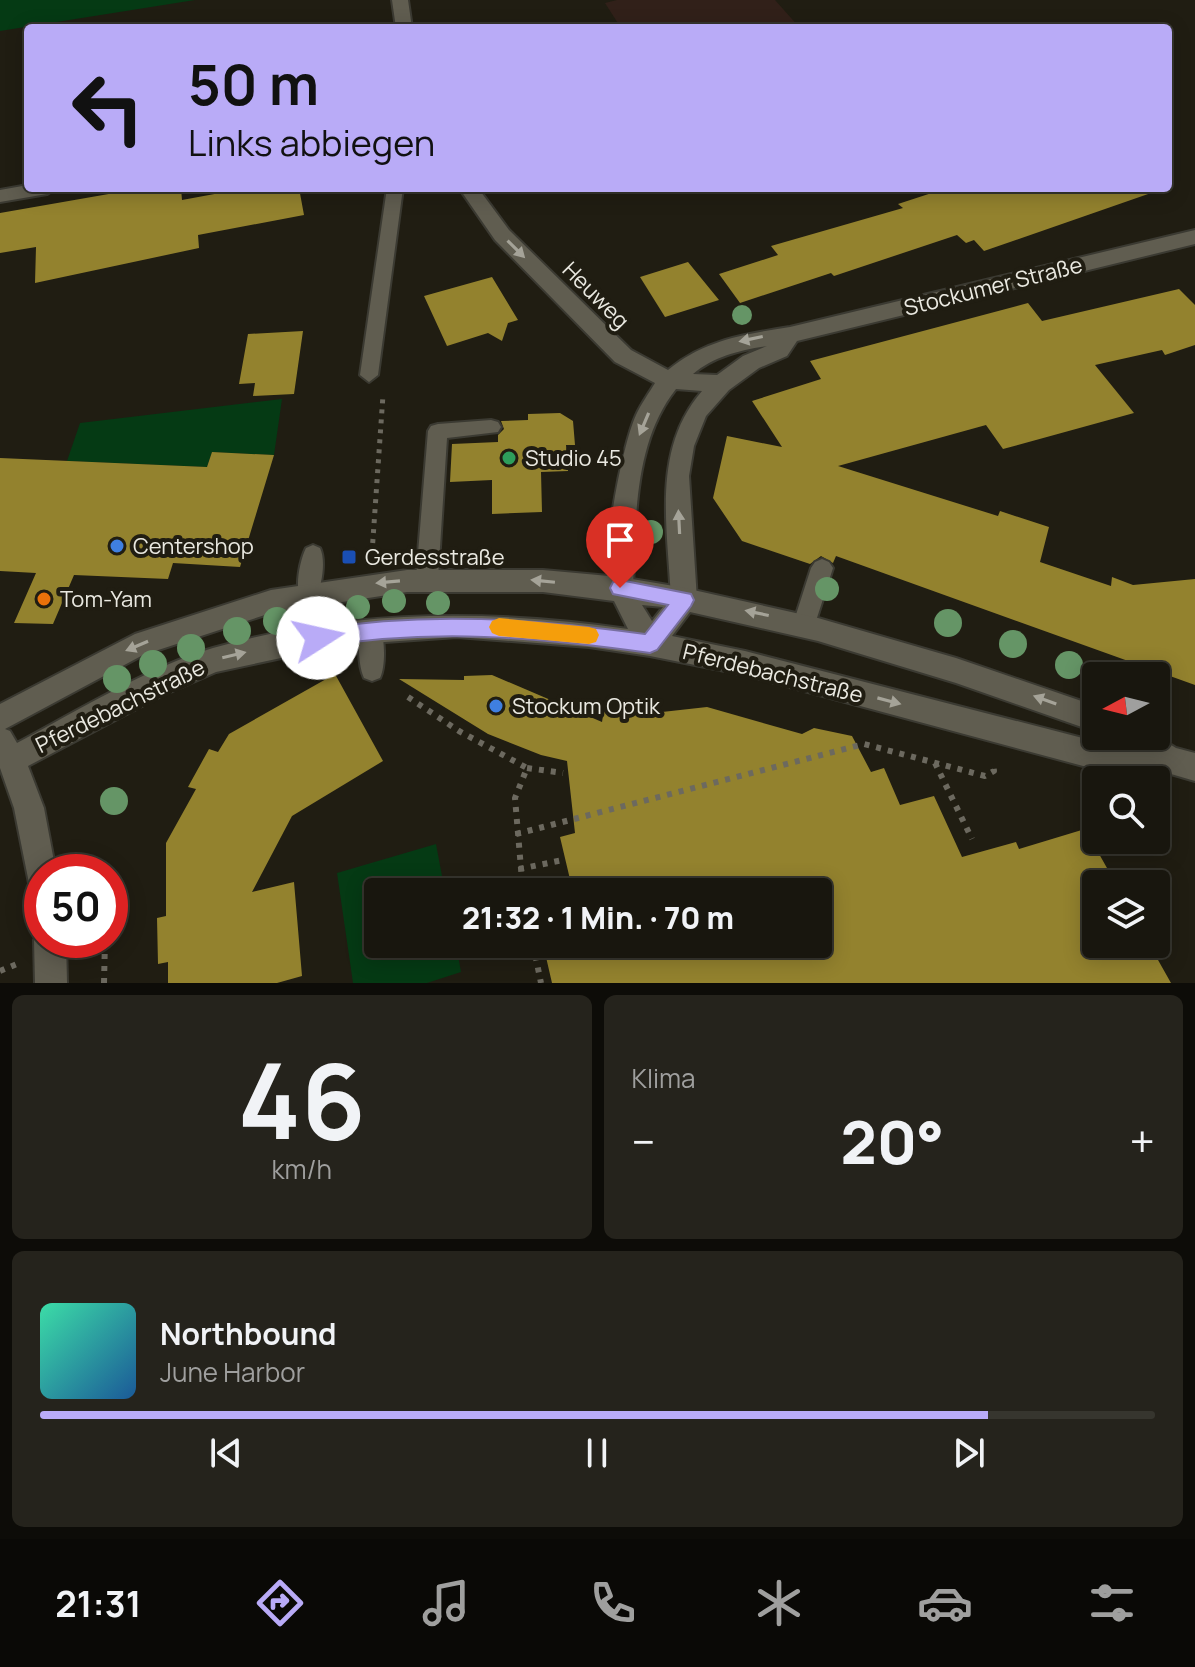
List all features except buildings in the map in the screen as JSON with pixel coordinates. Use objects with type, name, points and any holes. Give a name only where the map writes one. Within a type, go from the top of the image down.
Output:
[{"type":"main road","points":[[400,0],[403,24]]},
{"type":"main road","points":[[0,196],[24,192]]},
{"type":"main road","name":"Heuweg","points":[[471,192],[502,235],[623,356],[668,380],[721,384]]},
{"type":"main road","name":"Stockumer Straße","points":[[620,588],[627,479],[633,452],[653,404],[668,380],[713,348],[758,337],[790,335],[1195,237]]},
{"type":"main road","name":"Stockumer Straße","points":[[684,600],[677,476],[682,446],[697,412],[721,384],[751,362],[779,350],[790,335]]},
{"type":"main road","name":"Pferdebachstraße","points":[[0,718],[61,680],[131,648],[240,608],[308,591],[427,578],[525,579],[620,588],[804,624],[993,682],[1082,714]]},
{"type":"main road","points":[[620,588],[650,644],[684,600]]},
{"type":"main road","name":"Pferdebachstraße","points":[[6,750],[213,660],[371,630],[457,625],[650,644],[745,663],[1098,756],[1183,764]]},
{"type":"main road","points":[[6,750],[34,819],[38,854]]},
{"type":"main road","name":"Pferdebachstraße","points":[[1156,750],[1183,764]]},
{"type":"main road","points":[[50,958],[51,983]]},
{"type":"lane","points":[[369,375],[394,192]]},
{"type":"lane","points":[[427,578],[438,431],[491,427]]},
{"type":"lane","points":[[308,591],[313,554]]},
{"type":"lane","points":[[804,624],[822,568]]},
{"type":"lane","points":[[371,630],[372,671]]},
{"type":"path","points":[[369,375],[367,388],[384,386],[372,553]]},
{"type":"path","points":[[408,697],[459,731],[527,768],[563,773]]},
{"type":"path","points":[[516,834],[864,744],[985,776],[994,771],[993,764]]},
{"type":"path","points":[[935,763],[972,839]]},
{"type":"path","points":[[521,878],[515,798],[527,768]]},
{"type":"path","points":[[519,869],[563,860]]},
{"type":"path","points":[[104,983],[105,958]]},
{"type":"path","points":[[536,958],[541,983]]},
{"type":"shaded area","points":[[617,0],[775,0],[796,24],[618,24],[605,3]]},
{"type":"green space","points":[[0,0],[195,0],[44,24],[24,24],[24,27],[0,31]]},
{"type":"green space","points":[[282,399],[274,455],[212,452],[207,467],[67,461],[80,423]]},
{"type":"green space","points":[[436,844],[442,878],[364,878],[364,958],[458,958],[461,972],[427,983],[353,983],[337,873]]},
{"type":"slow traffic","points":[[499,627],[589,635]]},
{"type":"place","name":"Studio 45","points":[[509,458]]},
{"type":"place","name":"Centershop","points":[[117,546]]},
{"type":"place","name":"Gerdesstraße","points":[[349,557]]},
{"type":"place","name":"Tom-Yam","points":[[44,599]]},
{"type":"place","name":"Stockum Optik","points":[[496,706]]},
{"type":"route","points":[[318,638],[371,630],[457,625],[589,635],[650,644],[684,600],[620,588]]}]
